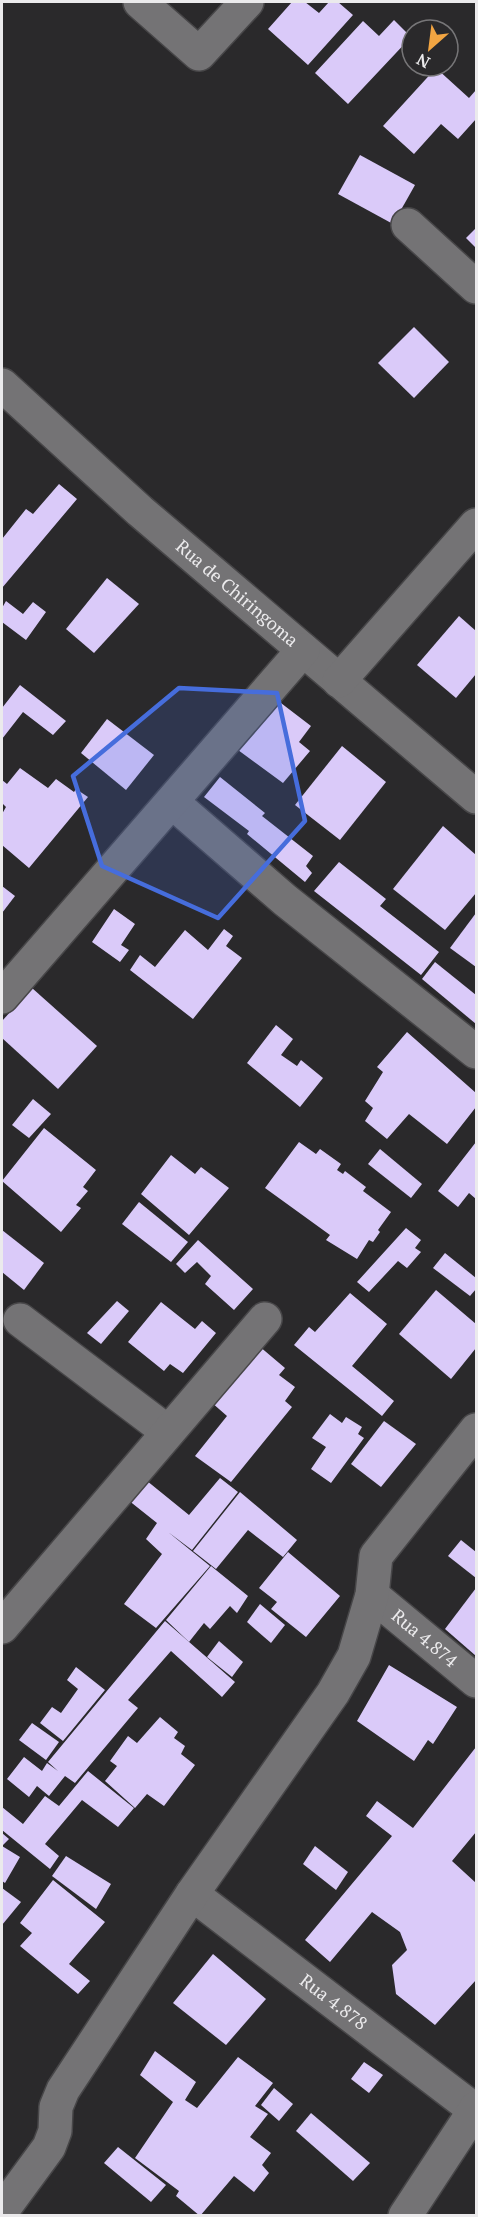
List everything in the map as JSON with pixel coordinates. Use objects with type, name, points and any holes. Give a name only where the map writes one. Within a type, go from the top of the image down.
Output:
[{"type":"street","points":[[140,2],[199,54],[247,2]]},
{"type":"street","points":[[408,225],[477,287]]},
{"type":"street","name":"Rua de Chiringoma","points":[[2,385],[140,511],[477,797]]},
{"type":"street","points":[[339,681],[477,525]]},
{"type":"street","points":[[2,997],[303,650]]},
{"type":"street","points":[[172,802],[285,900],[477,1052]]},
{"type":"street","points":[[2,1627],[265,1319]]},
{"type":"street","points":[[20,1320],[168,1432]]},
{"type":"street","points":[[2,2211],[48,2147],[55,2131],[56,2107],[63,2090],[192,1894],[333,1693],[354,1656],[372,1595],[376,1556],[477,1430]]},
{"type":"street","name":"Rua 4.874","points":[[372,1595],[477,1681]]},
{"type":"street","name":"Rua 4.878","points":[[192,1894],[476,2110]]},
{"type":"street","points":[[405,2216],[476,2110]]},
{"type":"highlighted area","points":[[179,688],[277,693],[305,821],[218,918],[102,866],[73,776]]},
{"type":"building","points":[[292,2],[305,2],[319,13],[329,2],[338,2],[353,15],[308,65],[268,29]]},
{"type":"building","points":[[394,20],[400,26],[400,49],[348,104],[315,73],[363,21],[379,36]]},
{"type":"building","points":[[427,78],[447,78],[469,98],[476,90],[476,119],[458,139],[441,124],[414,154],[383,126]]},
{"type":"building","points":[[360,155],[415,185],[393,224],[338,194]]},
{"type":"building","points":[[476,228],[476,248],[466,238]]},
{"type":"building","points":[[414,327],[449,362],[414,398],[378,363]]},
{"type":"building","points":[[59,484],[77,499],[2,588],[2,539],[26,509],[33,514]]},
{"type":"building","points":[[107,578],[139,604],[94,653],[66,629]]},
{"type":"building","points":[[6,601],[23,614],[33,602],[46,612],[26,640],[2,622],[2,608]]},
{"type":"building","points":[[459,616],[476,631],[476,674],[456,698],[417,665]]},
{"type":"building","points":[[20,685],[66,721],[53,735],[23,712],[2,739],[2,708]]},
{"type":"building","points":[[277,700],[311,726],[299,742],[310,751],[283,783],[238,750]]},
{"type":"building","points":[[107,719],[154,755],[126,790],[81,753]]},
{"type":"building","points":[[342,746],[386,782],[340,840],[295,805]]},
{"type":"building","points":[[20,768],[48,788],[56,779],[74,792],[76,789],[88,797],[29,868],[2,845],[2,814],[6,807],[2,803],[2,780],[7,784]]},
{"type":"building","points":[[220,777],[265,813],[262,816],[313,856],[306,866],[312,873],[305,882],[247,834],[249,831],[204,797]]},
{"type":"building","points":[[443,826],[476,855],[476,893],[445,930],[393,889]]},
{"type":"building","points":[[339,862],[386,899],[380,906],[439,952],[421,975],[314,891]]},
{"type":"building","points":[[2,886],[15,896],[2,913]]},
{"type":"building","points":[[114,909],[135,924],[121,945],[129,950],[120,962],[92,942]]},
{"type":"building","points":[[476,913],[476,967],[450,948]]},
{"type":"building","points":[[224,929],[233,936],[226,946],[242,958],[193,1019],[130,970],[140,955],[155,967],[185,930],[208,950]]},
{"type":"building","points":[[435,962],[476,995],[476,1024],[422,979]]},
{"type":"building","points":[[32,988],[97,1046],[58,1089],[2,1038],[2,1021]]},
{"type":"building","points":[[276,1025],[293,1039],[281,1055],[297,1066],[301,1060],[323,1078],[300,1107],[247,1063]]},
{"type":"building","points":[[407,1032],[476,1093],[476,1107],[447,1144],[409,1114],[387,1139],[365,1121],[373,1108],[365,1101],[383,1072],[377,1067]]},
{"type":"building","points":[[33,1099],[51,1114],[29,1138],[12,1125]]},
{"type":"building","points":[[44,1128],[96,1170],[83,1187],[88,1191],[76,1205],[81,1208],[61,1232],[2,1181]]},
{"type":"building","points":[[299,1142],[316,1154],[320,1149],[341,1164],[337,1170],[343,1174],[345,1171],[366,1187],[363,1191],[391,1212],[378,1230],[380,1232],[373,1242],[369,1240],[357,1259],[326,1240],[330,1235],[265,1188]]},
{"type":"building","points":[[476,1142],[476,1199],[469,1193],[458,1207],[438,1191]]},
{"type":"building","points":[[380,1149],[422,1184],[411,1198],[368,1164]]},
{"type":"building","points":[[171,1155],[195,1174],[201,1167],[229,1188],[189,1235],[141,1194]]},
{"type":"building","points":[[139,1202],[188,1242],[171,1262],[122,1224]]},
{"type":"building","points":[[406,1228],[421,1240],[415,1248],[421,1252],[407,1268],[398,1261],[369,1292],[357,1282]]},
{"type":"building","points":[[2,1230],[44,1263],[24,1290],[2,1272]]},
{"type":"building","points":[[198,1240],[253,1289],[234,1310],[205,1284],[211,1276],[197,1262],[185,1273],[176,1264]]},
{"type":"building","points":[[445,1253],[476,1278],[476,1289],[470,1296],[433,1268]]},
{"type":"building","points":[[436,1290],[476,1324],[476,1348],[451,1379],[399,1334]]},
{"type":"building","points":[[350,1293],[387,1324],[352,1366],[394,1401],[382,1416],[294,1345],[309,1327],[315,1332]]},
{"type":"building","points":[[117,1301],[129,1311],[101,1344],[87,1333]]},
{"type":"building","points":[[161,1302],[195,1329],[202,1321],[216,1333],[183,1373],[170,1364],[164,1371],[128,1342]]},
{"type":"building","points":[[253,1341],[285,1368],[279,1375],[295,1387],[285,1401],[292,1407],[231,1482],[195,1456],[227,1416],[203,1395]]},
{"type":"building","points":[[330,1414],[342,1423],[346,1417],[362,1427],[358,1434],[364,1438],[331,1483],[311,1469],[326,1447],[312,1438]]},
{"type":"building","points":[[384,1421],[416,1444],[381,1487],[351,1464]]},
{"type":"building","points":[[136,1472],[189,1515],[220,1478],[238,1492],[192,1550],[168,1532],[210,1566],[156,1628],[124,1604],[162,1554],[146,1539],[157,1523],[118,1492]]},
{"type":"building","points":[[240,1492],[297,1540],[283,1557],[248,1530],[216,1569],[193,1551]]},
{"type":"building","points":[[461,1540],[476,1552],[476,1578],[448,1556]]},
{"type":"building","points":[[288,1552],[340,1596],[306,1637],[271,1609],[277,1602],[259,1588]]},
{"type":"building","points":[[211,1566],[248,1596],[237,1613],[230,1606],[210,1629],[204,1623],[189,1642],[166,1620]]},
{"type":"building","points":[[476,1588],[476,1656],[445,1629]]},
{"type":"building","points":[[260,1604],[285,1625],[271,1643],[247,1622]]},
{"type":"building","points":[[165,1621],[235,1682],[222,1697],[171,1651],[128,1700],[138,1708],[75,1783],[65,1776],[49,1796],[37,1786],[29,1797],[7,1779],[24,1757],[42,1771],[47,1763],[58,1771],[48,1762]]},
{"type":"building","points":[[219,1641],[243,1662],[232,1677],[207,1657]]},
{"type":"building","points":[[389,1665],[457,1707],[433,1744],[428,1740],[414,1761],[357,1721]]},
{"type":"building","points":[[76,1667],[105,1690],[63,1741],[40,1723],[52,1707],[61,1713],[78,1689],[67,1680]]},
{"type":"building","points":[[160,1717],[178,1732],[174,1738],[185,1746],[181,1754],[195,1765],[164,1806],[147,1794],[135,1808],[105,1781],[117,1766],[110,1761],[128,1736],[137,1743]]},
{"type":"building","points":[[32,1723],[59,1742],[46,1760],[19,1740]]},
{"type":"building","points":[[476,1747],[476,1832],[452,1861],[476,1883],[476,1980],[435,2025],[396,1994],[392,1965],[407,1950],[400,1932],[372,1912],[330,1962],[305,1940],[392,1836],[366,1816],[377,1801],[413,1828]]},
{"type":"building","points":[[88,1771],[134,1808],[118,1827],[82,1800],[45,1844],[59,1856],[50,1869],[2,1830],[2,1807],[23,1824],[45,1796],[59,1806]]},
{"type":"building","points":[[2,1833],[9,1839],[2,1846]]},
{"type":"building","points":[[2,1846],[20,1857],[5,1883],[2,1881]]},
{"type":"building","points":[[315,1846],[348,1872],[336,1890],[303,1864]]},
{"type":"building","points":[[66,1856],[111,1884],[96,1909],[52,1876]]},
{"type":"building","points":[[53,1880],[105,1922],[69,1964],[90,1981],[78,1994],[20,1946],[32,1933],[20,1923]]},
{"type":"building","points":[[2,1888],[21,1902],[2,1925]]},
{"type":"building","points":[[213,1954],[266,1999],[226,2045],[173,2003]]},
{"type":"building","points":[[155,2051],[196,2082],[185,2100],[197,2108],[238,2057],[273,2083],[255,2106],[268,2114],[250,2137],[271,2153],[262,2165],[269,2173],[254,2192],[234,2176],[200,2216],[176,2196],[179,2191],[135,2158],[173,2102],[140,2075]]},
{"type":"building","points":[[364,2062],[383,2075],[369,2093],[351,2079]]},
{"type":"building","points":[[274,2088],[293,2104],[279,2121],[261,2105]]},
{"type":"building","points":[[311,2113],[370,2163],[353,2181],[296,2131]]},
{"type":"building","points":[[118,2147],[166,2185],[151,2202],[104,2163]]}]
